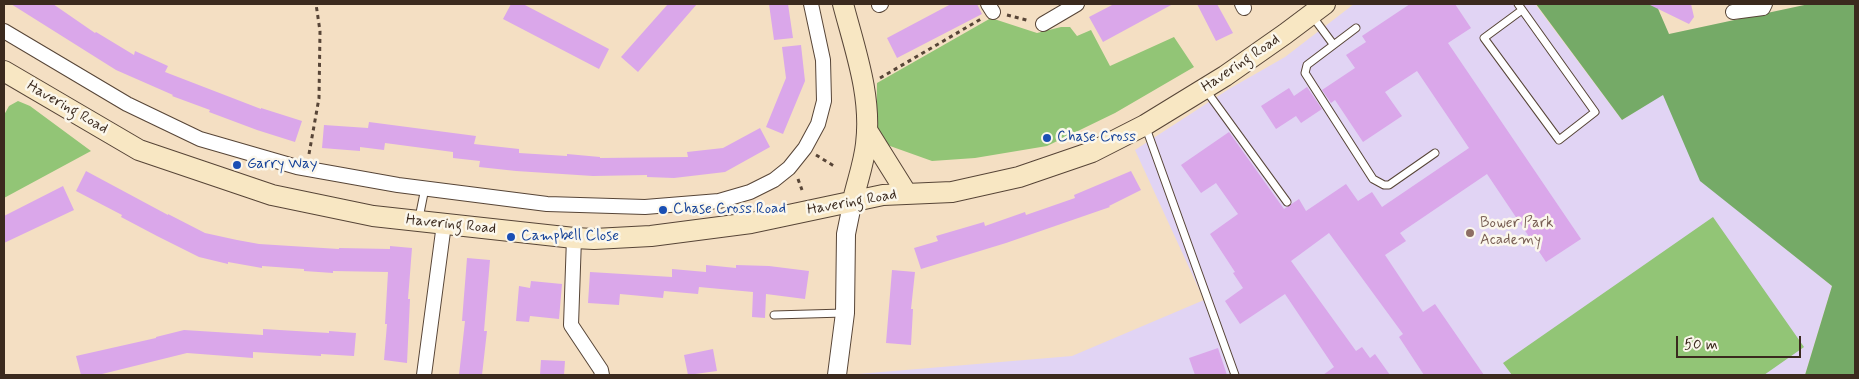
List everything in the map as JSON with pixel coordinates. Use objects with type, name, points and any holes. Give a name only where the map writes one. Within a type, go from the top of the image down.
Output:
[{"type":"main road","points":[[843,4],[865,86],[866,145],[853,200]]},
{"type":"main road","name":"Havering Road","points":[[5,76],[139,150],[272,195],[373,216],[444,224],[574,238],[651,236],[751,223],[883,195],[952,192],[1019,177],[1092,152],[1145,125],[1278,40],[1318,9]]},
{"type":"main road","points":[[867,130],[907,194]]},
{"type":"street","points":[[4,31],[127,104],[200,139],[297,167],[425,188],[547,204],[645,207],[719,201],[750,192],[774,180],[789,168],[805,148],[818,124],[824,94],[823,60],[811,4]]},
{"type":"street","points":[[1043,24],[1077,4]]},
{"type":"street","points":[[1733,12],[1763,8],[1764,4]]},
{"type":"street","points":[[837,375],[845,312],[846,234],[853,200]]},
{"type":"street","points":[[424,375],[444,224]]},
{"type":"street","points":[[574,238],[571,325],[601,370],[602,375]]},
{"type":"lane","points":[[1520,7],[1595,112],[1559,140],[1484,38],[1520,7]]},
{"type":"lane","points":[[1318,9],[1332,44]]},
{"type":"lane","points":[[1356,28],[1332,44],[1307,65],[1305,73],[1314,90],[1373,179],[1384,185],[1389,185],[1435,153]]},
{"type":"lane","points":[[1205,88],[1287,202]]},
{"type":"lane","points":[[1145,125],[1235,375]]},
{"type":"lane","points":[[418,221],[425,188]]},
{"type":"lane","points":[[774,314],[845,312]]},
{"type":"path","points":[[306,168],[319,98],[320,31],[316,4]]},
{"type":"path","points":[[865,86],[991,8],[1043,24]]},
{"type":"path","points":[[805,148],[834,166]]},
{"type":"shaded area","name":"Bower Park Academy","points":[[1354,4],[1535,4],[1622,120],[1663,94],[1701,181],[1832,286],[1805,375],[858,375],[1072,356],[1204,300],[1135,150],[1229,89],[1285,57]]},
{"type":"green space","points":[[1536,4],[1656,4],[1669,34],[1809,4],[1855,4],[1855,375],[1805,375],[1832,286],[1700,181],[1663,95],[1622,120]]},
{"type":"green space","points":[[991,18],[1037,33],[1061,27],[1070,27],[1077,36],[1091,30],[1110,66],[1174,37],[1194,67],[1115,113],[1047,146],[975,158],[932,161],[876,141],[877,83]]},
{"type":"green space","points":[[18,101],[30,106],[91,151],[4,198],[4,115],[9,106]]},
{"type":"green space","points":[[1713,217],[1804,347],[1764,375],[1512,375],[1503,363]]},
{"type":"building","points":[[11,4],[53,4],[95,33],[134,55],[135,51],[168,66],[165,72],[261,109],[302,121],[295,142],[209,112],[210,110],[172,96],[116,70]]},
{"type":"building","points":[[511,4],[523,4],[609,49],[599,69],[503,19]]},
{"type":"building","points":[[668,4],[697,4],[638,72],[621,57]]},
{"type":"building","points":[[769,4],[788,4],[793,38],[774,40]]},
{"type":"building","points":[[951,4],[977,4],[982,14],[897,58],[887,38]]},
{"type":"building","points":[[1114,4],[1173,4],[1103,42],[1089,17]]},
{"type":"building","points":[[1197,4],[1217,4],[1233,33],[1216,41]]},
{"type":"building","points":[[1410,4],[1455,4],[1471,28],[1448,43],[1581,239],[1546,262],[1487,174],[1400,233],[1406,241],[1385,255],[1423,312],[1435,304],[1484,375],[1424,375],[1399,337],[1403,334],[1329,233],[1291,261],[1356,351],[1362,347],[1370,358],[1375,354],[1390,375],[1323,375],[1334,367],[1285,294],[1240,324],[1225,301],[1243,288],[1233,273],[1235,272],[1210,234],[1238,214],[1216,183],[1201,193],[1181,165],[1229,132],[1284,209],[1299,199],[1306,211],[1346,184],[1358,201],[1372,192],[1382,207],[1469,148],[1417,71],[1385,92],[1402,116],[1363,142],[1335,100],[1331,103],[1322,90],[1355,68],[1346,55],[1366,42],[1362,36]]},
{"type":"building","points":[[1648,4],[1691,4],[1694,17],[1689,24]]},
{"type":"building","points":[[801,45],[805,81],[783,134],[766,127],[786,78],[782,47]]},
{"type":"building","points":[[1307,87],[1322,109],[1301,123],[1296,116],[1276,129],[1261,106],[1289,88],[1294,96]]},
{"type":"building","points":[[369,122],[476,136],[474,144],[519,149],[519,153],[567,156],[567,154],[600,158],[688,157],[687,152],[723,148],[760,128],[770,147],[725,172],[674,178],[647,177],[647,175],[593,176],[479,167],[480,161],[453,158],[453,152],[385,143],[384,150],[360,147],[360,151],[322,148],[324,125],[368,128]]},
{"type":"building","points":[[86,171],[205,233],[259,244],[339,249],[390,249],[390,246],[412,248],[408,299],[410,299],[407,363],[384,360],[388,272],[333,271],[333,273],[262,266],[262,268],[228,262],[228,264],[199,257],[121,217],[122,215],[76,191]]},
{"type":"building","points":[[1131,171],[1141,190],[1110,207],[1006,243],[921,269],[914,248],[938,241],[936,236],[984,222],[985,226],[1025,212],[1026,215],[1075,198],[1074,195]]},
{"type":"building","points":[[63,186],[74,210],[4,243],[4,216]]},
{"type":"building","points":[[467,258],[490,260],[484,331],[487,331],[482,375],[459,375],[465,321],[462,321]]},
{"type":"building","points":[[706,265],[736,268],[736,265],[769,266],[809,271],[805,299],[766,294],[765,318],[752,317],[753,292],[699,287],[698,294],[664,291],[663,298],[620,294],[619,305],[588,303],[590,272],[672,277],[672,269],[706,272]]},
{"type":"building","points":[[892,270],[915,272],[911,309],[913,309],[911,345],[886,343]]},
{"type":"building","points":[[531,281],[562,284],[559,319],[530,316],[529,322],[516,321],[519,286],[530,288]]},
{"type":"building","points":[[263,329],[356,333],[354,356],[253,352],[253,358],[187,353],[98,375],[81,375],[76,356],[184,330],[263,335]]},
{"type":"building","points":[[1218,348],[1227,375],[1195,375],[1189,358]]},
{"type":"building","points":[[713,349],[717,371],[688,375],[684,355]]},
{"type":"building","points":[[541,360],[565,361],[564,375],[540,375]]},
{"type":"place","name":"Chase Cross","points":[[1047,138]]},
{"type":"place","name":"Garry Way","points":[[237,165]]},
{"type":"place","name":"Chase Cross Road","points":[[663,210]]},
{"type":"place","name":"Bower Park Academy","points":[[1470,233]]},
{"type":"place","name":"Campbell Close","points":[[511,237]]}]
